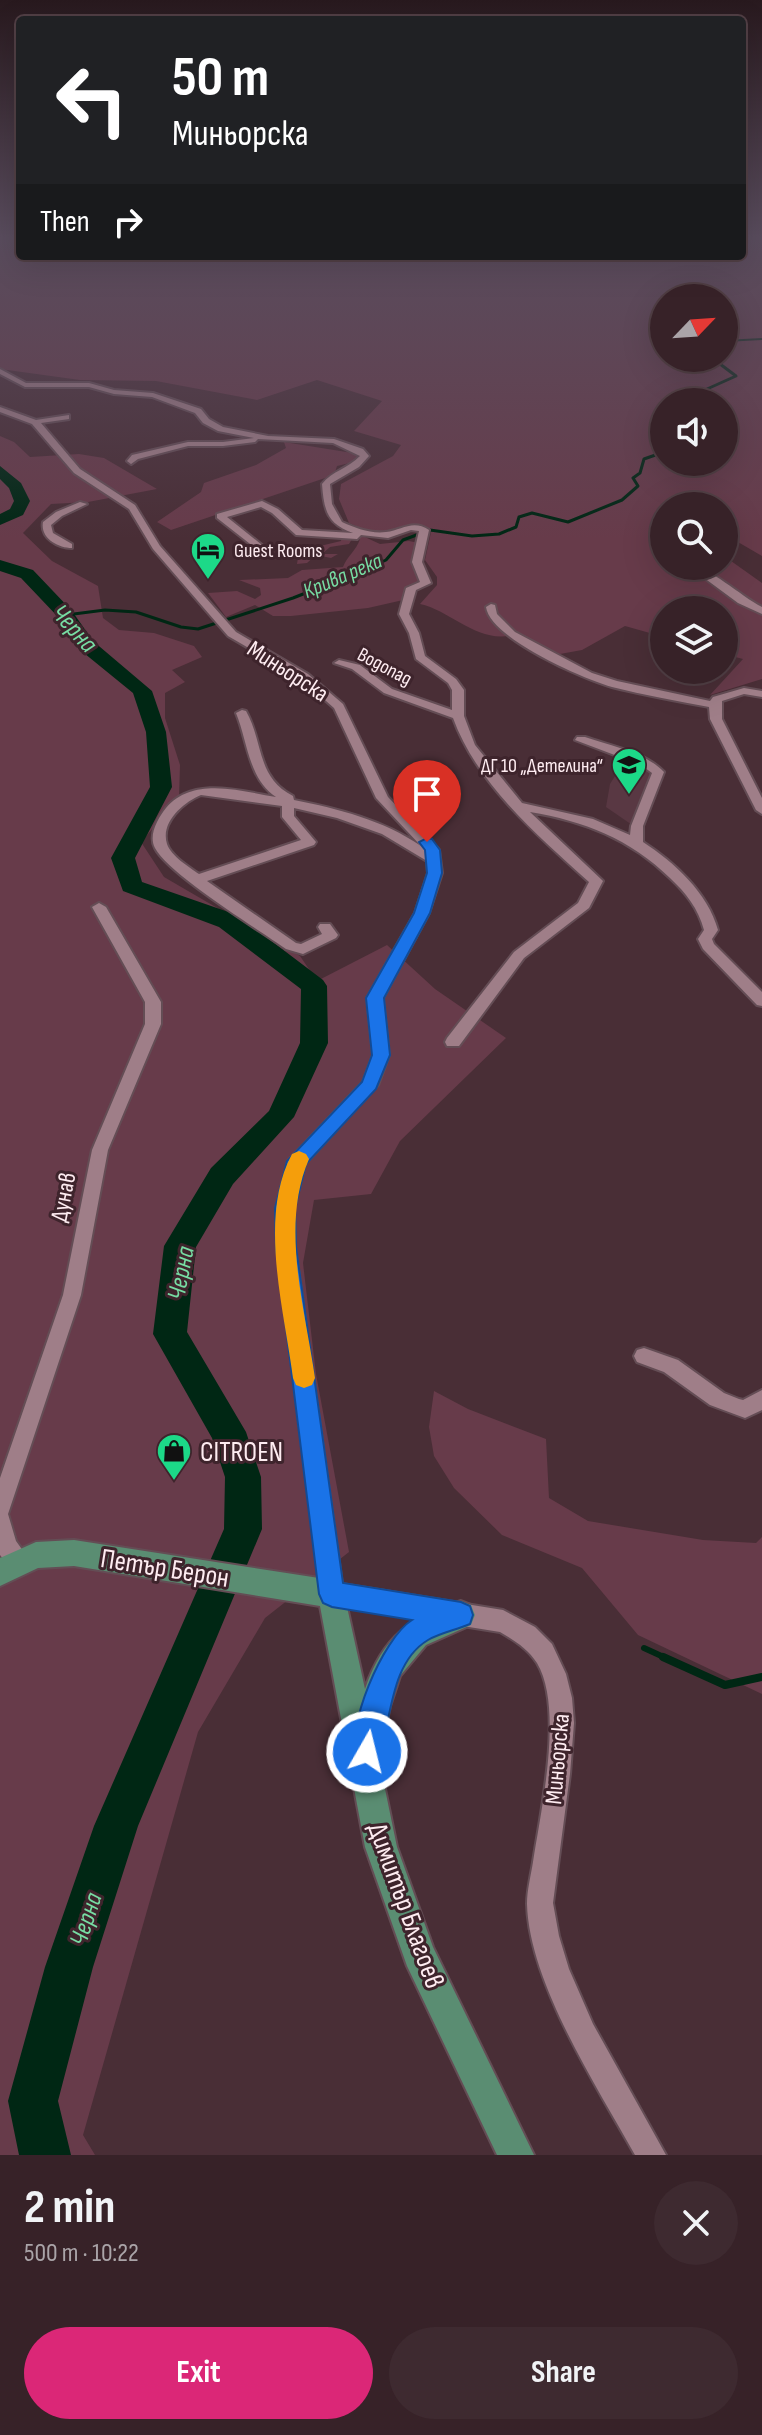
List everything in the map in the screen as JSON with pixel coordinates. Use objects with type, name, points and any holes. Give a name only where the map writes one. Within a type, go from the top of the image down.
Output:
[{"type":"main road","name":"Петър Берон","points":[[5,1569],[36,1555],[74,1553],[332,1594]]},
{"type":"main road","name":"Димитър Благоев","points":[[332,1594],[364,1773],[381,1847],[419,1954],[516,2155]]},
{"type":"main road","points":[[364,1773],[373,1709],[389,1667],[418,1631],[461,1615]]},
{"type":"street","points":[[0,371],[31,386],[89,385],[110,391],[153,395],[198,411],[211,425],[268,438]]},
{"type":"street","name":"Миньорска","points":[[0,409],[35,422],[83,477],[132,507],[156,547],[221,623],[241,641],[304,676],[339,706],[382,798],[427,842],[434,859]]},
{"type":"street","points":[[35,422],[66,417]]},
{"type":"street","points":[[131,461],[135,457],[188,444],[223,444],[268,438],[334,441],[365,454],[357,466],[328,479],[328,504],[338,524],[368,534],[393,534]]},
{"type":"street","points":[[69,546],[51,537],[46,524],[68,509],[83,504]]},
{"type":"street","points":[[257,545],[220,516],[262,504],[304,535],[380,539],[412,527],[424,530],[417,562],[426,583],[411,588],[404,614],[414,633],[420,657],[452,681],[458,690],[458,716],[469,745],[545,837],[596,881],[584,905],[519,955],[453,1042]]},
{"type":"street","points":[[713,580],[762,611]]},
{"type":"street","points":[[491,607],[492,615],[511,634],[588,675],[614,684],[714,705]]},
{"type":"street","name":"Водопад","points":[[339,663],[356,667],[388,691],[458,716]]},
{"type":"street","points":[[762,694],[734,693],[717,699],[714,705],[716,719],[762,810]]},
{"type":"street","points":[[242,713],[250,734],[251,753],[270,788],[280,796],[305,806]]},
{"type":"street","points":[[581,740],[645,762],[658,772],[637,826],[637,841]]},
{"type":"street","points":[[325,927],[331,935],[303,949],[291,946],[199,879],[161,847],[159,838],[164,819],[176,805],[201,791],[288,803],[347,816],[390,832],[434,859],[435,873],[422,913],[375,998],[381,1055],[370,1085],[297,1161],[285,1208],[286,1247],[332,1594]]},
{"type":"street","points":[[199,879],[309,842],[288,817],[288,803]]},
{"type":"street","points":[[521,807],[568,815],[637,841],[672,871],[701,904],[711,930],[705,939],[708,946],[762,1001]]},
{"type":"street","name":"Дунав","points":[[0,1509],[72,1295],[100,1150],[153,1024],[153,1002],[99,907]]},
{"type":"street","points":[[644,1356],[671,1366],[717,1399],[737,1408],[745,1409],[762,1399]]},
{"type":"street","points":[[0,1520],[7,1547],[5,1569]]},
{"type":"street","name":"Миньорска","points":[[332,1594],[488,1617],[516,1627],[535,1641],[555,1674],[563,1721],[540,1903],[543,1929],[551,1956],[581,2025],[651,2155]]},
{"type":"shaded area","points":[[0,338],[650,338],[650,372],[738,372],[738,338],[762,338],[762,556],[738,542],[738,492],[650,492],[650,580],[738,580],[738,566],[762,583],[762,679],[710,695],[720,684],[738,684],[738,664],[743,659],[738,658],[738,596],[650,596],[650,633],[625,626],[582,650],[560,654],[516,634],[503,636],[478,632],[420,604],[437,585],[437,577],[425,560],[431,532],[415,524],[383,533],[363,529],[349,523],[339,499],[341,484],[393,456],[401,445],[354,431],[382,401],[317,380],[257,400],[156,381],[80,380],[0,369]]},
{"type":"shaded area","points":[[0,436],[14,442],[30,457],[79,454],[104,458],[157,489],[88,502],[51,504],[23,533],[52,561],[98,586],[103,618],[119,630],[154,633],[194,646],[202,657],[172,670],[185,682],[165,693],[165,718],[180,765],[179,798],[141,842],[164,877],[300,956],[317,981],[387,945],[435,989],[506,1038],[400,1141],[371,1194],[314,1200],[303,1263],[316,1374],[349,1552],[265,1618],[198,1732],[83,2135],[95,2155],[0,2155]]},
{"type":"shaded area","points":[[284,442],[359,454],[358,461],[337,466],[334,475],[171,530],[157,522],[201,492],[204,483],[256,465],[286,448]]},
{"type":"shaded area","points":[[354,532],[380,544],[419,543],[415,559],[427,584],[415,590],[412,598],[368,608],[291,616],[273,616],[255,605],[226,617],[208,593],[237,591],[255,599],[261,595],[260,588],[239,580],[288,578],[302,570],[343,567],[360,539],[330,547],[322,554],[338,554],[331,558],[316,555],[307,563],[297,564],[299,551],[341,541],[342,534]]},
{"type":"shaded area","name":"ДГ 10 „Детелина“","points":[[631,762],[657,774],[638,829],[606,807],[610,784],[622,765]]},
{"type":"shaded area","points":[[434,1391],[468,1409],[546,1439],[549,1498],[588,1521],[703,1540],[756,1543],[762,1537],[762,1694],[638,1635],[582,1568],[502,1535],[454,1488],[434,1456],[429,1427]]},
{"type":"waterway","name":"Крива река","points":[[738,340],[762,339]]},
{"type":"waterway","name":"Крива река","points":[[709,388],[736,376],[731,372]]},
{"type":"waterway","name":"Крива река","points":[[66,615],[105,610],[136,612],[181,627],[198,629],[293,598],[369,568],[386,560],[403,540],[430,530],[472,536],[499,534],[516,527],[519,517],[532,513],[568,522],[622,500],[638,486],[633,478],[640,473],[644,459],[650,457]]},
{"type":"waterway","name":"Черна","points":[[0,470],[16,486],[22,501],[17,512],[0,520]]},
{"type":"waterway","name":"Черна","points":[[0,565],[27,574],[66,615],[86,645],[142,691],[156,732],[161,787],[123,858],[131,886],[228,921],[314,986],[314,1043],[280,1117],[222,1176],[180,1246],[170,1334],[228,1432],[243,1477],[243,1529],[116,1826],[69,1967],[33,2101],[45,2155]]},
{"type":"waterway","points":[[644,1648],[668,1659]]},
{"type":"waterway","points":[[663,1657],[725,1685],[762,1677]]},
{"type":"slow traffic","points":[[299,1159],[290,1181],[285,1208],[286,1247],[304,1378]]},
{"type":"place","name":"Guest Rooms","points":[[208,581]]},
{"type":"place","name":"ДГ 10 „Детелина“","points":[[629,796]]},
{"type":"place","name":"CITROEN","points":[[174,1482]]},
{"type":"route","points":[[367,1752],[379,1690],[389,1667],[404,1645],[418,1631],[434,1622],[461,1615],[332,1594],[286,1247],[285,1208],[297,1161],[370,1085],[381,1055],[375,998],[422,913],[435,873],[432,850],[427,842]]}]
